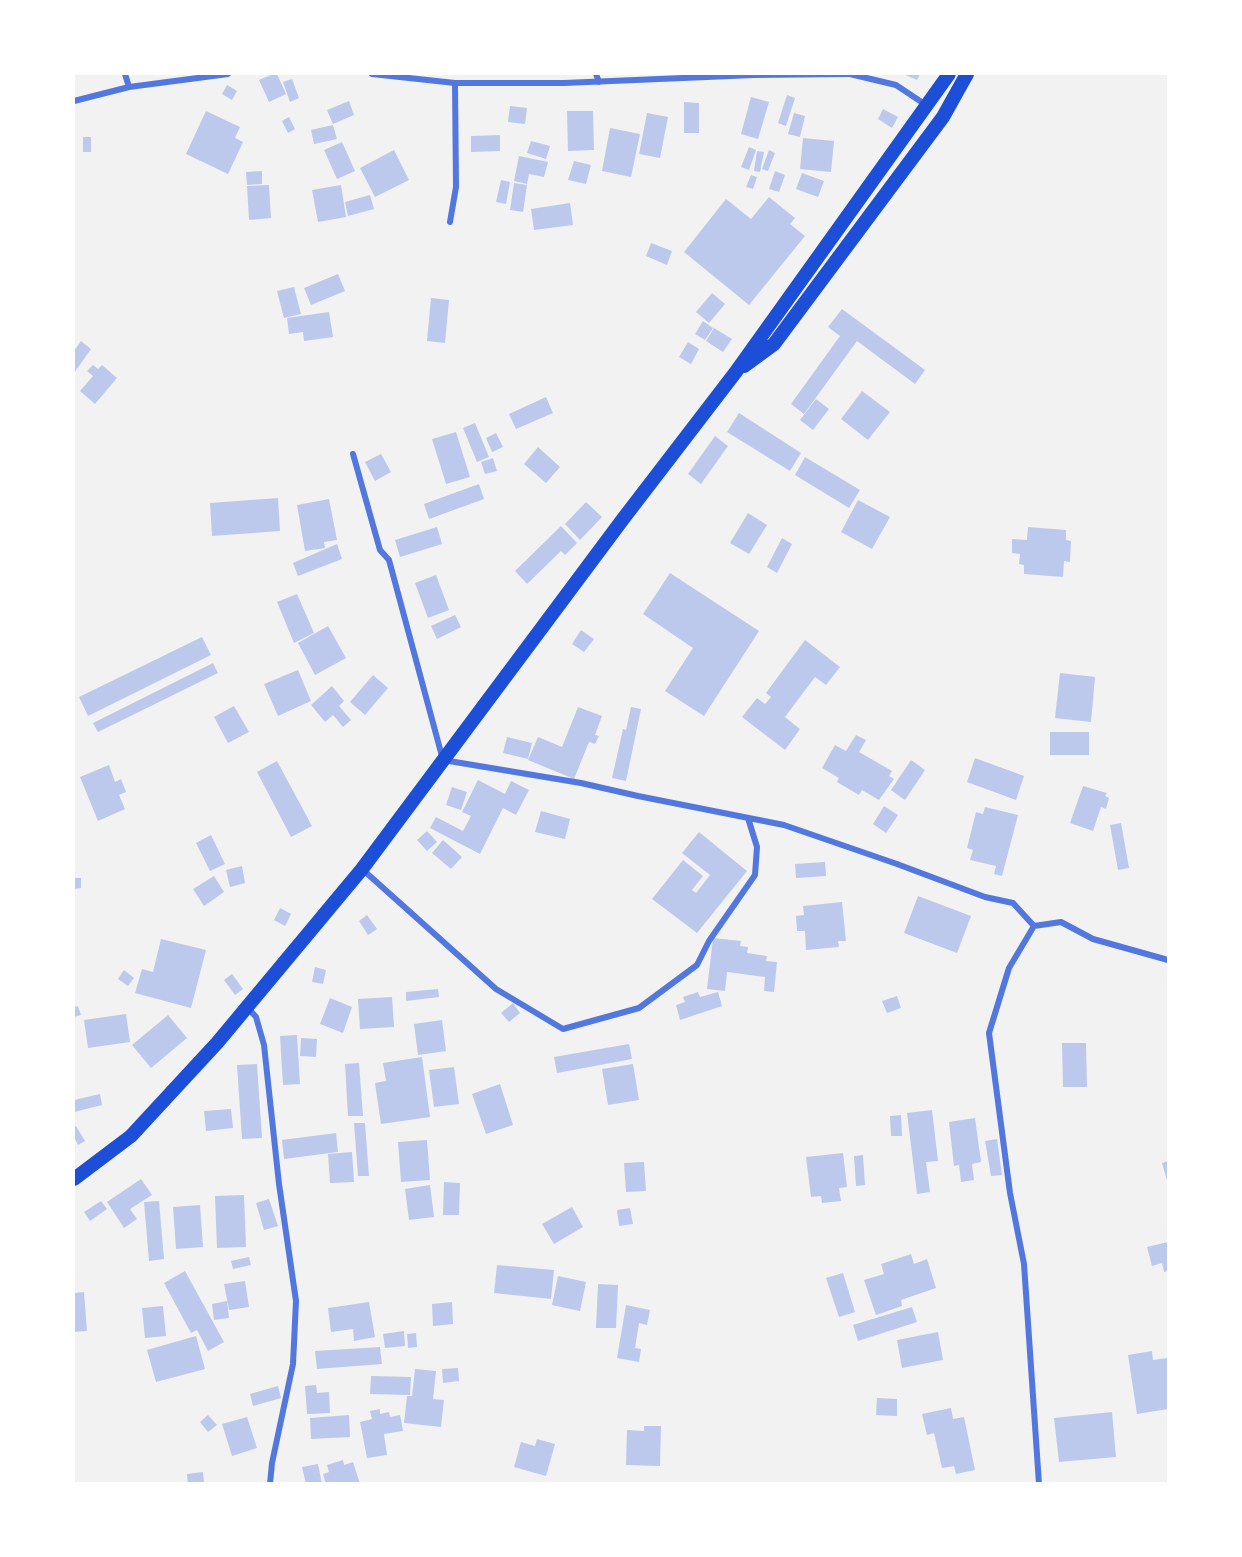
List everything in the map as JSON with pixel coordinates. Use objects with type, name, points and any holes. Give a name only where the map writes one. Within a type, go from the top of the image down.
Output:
[{"type":"main road","points":[[74,1179],[131,1136],[217,1043],[362,869],[616,528],[735,373],[949,74]]},
{"type":"main road","points":[[735,373],[774,344],[943,117],[968,74]]},
{"type":"street","points":[[125,74],[129,87]]},
{"type":"street","points":[[74,101],[129,87],[228,74]]},
{"type":"street","points":[[372,74],[455,83],[599,82],[754,74],[849,74],[896,85],[927,106]]},
{"type":"street","points":[[596,74],[599,82]]},
{"type":"street","points":[[450,222],[456,187],[455,83]]},
{"type":"street","points":[[353,454],[380,550],[389,560],[443,760],[581,783],[784,825],[985,897],[1013,903],[1034,926]]},
{"type":"street","points":[[362,869],[496,989],[563,1029],[639,1008],[698,965],[709,941],[755,875],[757,847],[748,818]]},
{"type":"street","points":[[1034,926],[1061,922],[1093,939],[1168,960]]},
{"type":"street","points":[[1034,926],[1009,968],[989,1033],[1010,1193],[1024,1264],[1039,1484]]},
{"type":"street","points":[[247,1007],[256,1017],[264,1045],[279,1184],[296,1300],[293,1364],[272,1463],[270,1484]]},
{"type":"building","points":[[277,74],[286,94],[269,102],[259,80]]},
{"type":"building","points":[[903,74],[920,74],[917,80]]},
{"type":"building","points":[[292,79],[299,98],[290,102],[283,82]]},
{"type":"building","points":[[227,85],[237,91],[232,100],[222,94]]},
{"type":"building","points":[[787,95],[795,98],[786,126],[778,123]]},
{"type":"building","points":[[751,97],[769,102],[758,139],[741,134]]},
{"type":"building","points":[[349,101],[354,115],[333,124],[327,110]]},
{"type":"building","points":[[684,102],[699,103],[699,133],[684,133]]},
{"type":"building","points":[[510,106],[527,108],[525,124],[508,122]]},
{"type":"building","points":[[883,109],[898,117],[892,128],[878,119]]},
{"type":"building","points":[[206,111],[240,127],[235,138],[243,142],[228,174],[186,154]]},
{"type":"building","points":[[567,111],[593,111],[594,150],[568,151]]},
{"type":"building","points":[[647,113],[668,117],[660,158],[639,154]]},
{"type":"building","points":[[794,113],[805,116],[800,137],[788,134]]},
{"type":"building","points":[[289,117],[295,129],[288,133],[282,121]]},
{"type":"building","points":[[333,125],[337,139],[314,144],[311,130]]},
{"type":"building","points":[[610,128],[640,134],[631,177],[602,171]]},
{"type":"building","points":[[500,135],[500,151],[471,152],[471,136]]},
{"type":"building","points":[[83,137],[91,137],[91,152],[83,152]]},
{"type":"building","points":[[803,138],[834,141],[831,172],[800,169]]},
{"type":"building","points":[[531,141],[550,146],[546,159],[527,153]]},
{"type":"building","points":[[342,142],[355,171],[337,179],[324,150]]},
{"type":"building","points":[[749,147],[756,150],[749,170],[741,167]]},
{"type":"building","points":[[394,150],[409,180],[375,197],[360,168]]},
{"type":"building","points":[[769,150],[775,153],[768,171],[762,169]]},
{"type":"building","points":[[757,151],[764,152],[760,172],[754,171]]},
{"type":"building","points":[[519,156],[548,162],[544,177],[529,174],[527,184],[514,181]]},
{"type":"building","points":[[574,161],[591,165],[586,184],[568,180]]},
{"type":"building","points":[[262,171],[262,184],[247,185],[246,172]]},
{"type":"building","points":[[775,171],[785,175],[779,192],[769,189]]},
{"type":"building","points":[[802,173],[824,181],[818,197],[796,189]]},
{"type":"building","points":[[751,175],[757,177],[753,189],[746,187]]},
{"type":"building","points":[[501,180],[510,182],[506,204],[496,202]]},
{"type":"building","points":[[514,183],[527,185],[523,212],[510,210]]},
{"type":"building","points":[[269,185],[271,218],[249,220],[247,186]]},
{"type":"building","points":[[341,185],[346,217],[318,222],[312,190]]},
{"type":"building","points":[[370,195],[374,209],[348,216],[345,202]]},
{"type":"building","points":[[769,197],[795,218],[790,224],[805,236],[749,305],[684,252],[726,199],[751,219]]},
{"type":"building","points":[[570,203],[573,225],[534,230],[531,209]]},
{"type":"building","points":[[651,243],[672,251],[667,265],[646,256]]},
{"type":"building","points":[[338,274],[345,291],[311,305],[304,288]]},
{"type":"building","points":[[294,287],[301,314],[284,318],[277,291]]},
{"type":"building","points":[[712,293],[725,304],[709,323],[696,312]]},
{"type":"building","points":[[431,298],[449,300],[445,343],[427,341]]},
{"type":"building","points":[[842,309],[925,370],[915,384],[857,341],[804,414],[791,404],[840,336],[828,327]]},
{"type":"building","points":[[329,312],[333,337],[304,341],[303,332],[289,334],[287,318]]},
{"type":"building","points":[[703,321],[713,328],[705,340],[695,334]]},
{"type":"building","points":[[714,328],[732,339],[723,352],[706,341]]},
{"type":"building","points":[[81,341],[91,349],[74,373],[74,351]]},
{"type":"building","points":[[688,342],[699,349],[691,364],[679,357]]},
{"type":"building","points":[[93,365],[98,369],[102,365],[117,378],[95,404],[80,391],[93,376],[87,371]]},
{"type":"building","points":[[862,391],[890,412],[868,440],[841,419]]},
{"type":"building","points":[[546,397],[553,413],[516,429],[509,414]]},
{"type":"building","points":[[816,399],[829,409],[813,430],[800,420]]},
{"type":"building","points":[[739,413],[801,453],[790,471],[727,432]]},
{"type":"building","points":[[475,423],[489,457],[477,462],[463,428]]},
{"type":"building","points":[[456,432],[470,477],[446,484],[432,439]]},
{"type":"building","points":[[496,433],[503,447],[492,452],[486,438]]},
{"type":"building","points":[[715,436],[728,446],[701,484],[688,474]]},
{"type":"building","points":[[538,447],[560,467],[546,483],[524,464]]},
{"type":"building","points":[[381,454],[391,472],[375,481],[365,462]]},
{"type":"building","points":[[805,457],[860,490],[849,508],[795,475]]},
{"type":"building","points":[[493,458],[497,471],[485,474],[481,462]]},
{"type":"building","points":[[479,484],[484,499],[429,519],[424,504]]},
{"type":"building","points":[[278,498],[280,531],[212,536],[210,503]]},
{"type":"building","points":[[329,499],[337,540],[324,542],[325,548],[305,551],[297,505]]},
{"type":"building","points":[[858,500],[890,517],[872,549],[841,532]]},
{"type":"building","points":[[586,502],[602,517],[580,540],[565,524]]},
{"type":"building","points":[[748,513],[767,525],[749,554],[730,543]]},
{"type":"building","points":[[561,526],[577,543],[565,555],[561,551],[527,584],[515,571]]},
{"type":"building","points":[[437,527],[442,544],[400,557],[395,540]]},
{"type":"building","points":[[1028,527],[1066,530],[1066,540],[1071,541],[1070,562],[1064,561],[1063,577],[1024,574],[1024,565],[1019,564],[1020,554],[1012,553],[1012,539],[1027,540]]},
{"type":"building","points":[[782,538],[792,544],[777,573],[767,567]]},
{"type":"building","points":[[337,544],[342,559],[298,576],[293,563]]},
{"type":"building","points":[[670,573],[759,631],[704,716],[665,691],[693,648],[643,614]]},
{"type":"building","points":[[436,575],[449,610],[428,618],[415,583]]},
{"type":"building","points":[[297,594],[314,633],[294,643],[277,602]]},
{"type":"building","points":[[455,615],[461,627],[437,639],[431,626]]},
{"type":"building","points":[[328,626],[346,658],[315,675],[298,643]]},
{"type":"building","points":[[581,630],[594,639],[584,652],[572,644]]},
{"type":"building","points":[[202,637],[211,655],[88,716],[79,697]]},
{"type":"building","points":[[805,640],[840,667],[826,685],[815,677],[785,717],[800,729],[785,750],[742,717],[757,698],[765,704],[771,697],[766,693]]},
{"type":"building","points":[[213,663],[218,673],[98,732],[93,723]]},
{"type":"building","points":[[298,670],[311,701],[278,716],[264,684]]},
{"type":"building","points":[[1060,673],[1095,677],[1091,722],[1055,718]]},
{"type":"building","points":[[373,675],[388,688],[365,715],[350,702]]},
{"type":"building","points":[[332,686],[344,701],[339,706],[351,720],[343,727],[333,715],[325,722],[311,705]]},
{"type":"building","points":[[234,706],[249,732],[228,743],[214,717]]},
{"type":"building","points":[[578,707],[602,716],[595,735],[599,736],[595,744],[589,742],[574,779],[528,760],[538,737],[562,747]]},
{"type":"building","points":[[631,707],[641,709],[626,781],[612,778],[623,729],[626,730]]},
{"type":"building","points":[[1050,732],[1089,732],[1089,755],[1050,755]]},
{"type":"building","points":[[856,735],[866,740],[859,752],[892,771],[889,776],[894,779],[879,800],[862,790],[859,795],[837,782],[839,778],[822,768],[835,745],[846,751]]},
{"type":"building","points":[[507,737],[532,743],[528,759],[503,753]]},
{"type":"building","points":[[975,758],[1024,776],[1016,800],[967,782]]},
{"type":"building","points":[[911,760],[925,770],[905,800],[891,790]]},
{"type":"building","points":[[277,761],[312,826],[291,837],[257,772]]},
{"type":"building","points":[[109,765],[115,782],[121,779],[126,792],[119,795],[125,809],[98,821],[80,777]]},
{"type":"building","points":[[478,780],[505,794],[511,781],[529,790],[516,815],[503,808],[480,854],[430,828],[436,817],[463,831],[471,816],[462,812]]},
{"type":"building","points":[[1083,786],[1107,793],[1105,796],[1109,798],[1106,809],[1101,807],[1093,831],[1070,823]]},
{"type":"building","points":[[452,787],[467,792],[461,810],[446,805]]},
{"type":"building","points":[[884,806],[898,815],[886,833],[873,824]]},
{"type":"building","points":[[985,807],[1018,815],[1002,876],[994,874],[996,866],[970,860],[973,850],[967,848],[976,812],[983,814]]},
{"type":"building","points":[[541,811],[570,819],[565,839],[535,832]]},
{"type":"building","points":[[1121,823],[1129,868],[1118,870],[1110,825]]},
{"type":"building","points":[[427,831],[437,842],[427,851],[417,840]]},
{"type":"building","points":[[699,832],[747,871],[697,933],[652,899],[683,860],[703,876],[692,890],[696,893],[710,875],[682,853]]},
{"type":"building","points":[[211,835],[225,864],[210,871],[196,843]]},
{"type":"building","points":[[443,840],[462,857],[451,869],[432,853]]},
{"type":"building","points":[[825,862],[826,876],[796,878],[795,864]]},
{"type":"building","points":[[242,866],[245,883],[230,887],[226,870]]},
{"type":"building","points":[[214,876],[224,892],[204,906],[193,889]]},
{"type":"building","points":[[74,878],[81,878],[81,888],[74,889]]},
{"type":"building","points":[[918,896],[971,916],[957,953],[904,933]]},
{"type":"building","points":[[842,902],[846,941],[838,941],[839,947],[806,950],[805,931],[797,931],[796,916],[804,915],[803,906]]},
{"type":"building","points":[[280,908],[291,914],[285,926],[274,920]]},
{"type":"building","points":[[367,915],[377,929],[368,935],[359,921]]},
{"type":"building","points":[[713,938],[741,941],[740,946],[748,947],[747,953],[767,956],[766,961],[777,962],[774,992],[764,991],[765,977],[727,972],[725,991],[707,989]]},
{"type":"building","points":[[161,939],[206,950],[191,1008],[135,993],[142,969],[153,972]]},
{"type":"building","points":[[315,967],[326,970],[323,984],[312,982]]},
{"type":"building","points":[[124,970],[134,978],[128,986],[118,979]]},
{"type":"building","points":[[232,974],[243,989],[235,995],[224,980]]},
{"type":"building","points":[[438,989],[439,997],[406,1001],[406,992]]},
{"type":"building","points":[[698,992],[700,997],[718,992],[722,1006],[680,1020],[676,1005],[685,1002],[683,997]]},
{"type":"building","points":[[897,996],[901,1008],[887,1013],[882,1001]]},
{"type":"building","points":[[392,997],[394,1027],[360,1029],[358,999]]},
{"type":"building","points":[[330,998],[352,1007],[343,1033],[320,1024]]},
{"type":"building","points":[[513,1003],[520,1013],[509,1022],[501,1013]]},
{"type":"building","points":[[78,1006],[81,1015],[74,1017],[74,1007]]},
{"type":"building","points":[[126,1014],[130,1042],[88,1048],[84,1020]]},
{"type":"building","points":[[168,1015],[187,1038],[151,1068],[132,1045]]},
{"type":"building","points":[[442,1020],[446,1051],[418,1055],[414,1024]]},
{"type":"building","points":[[297,1035],[300,1084],[283,1085],[280,1036]]},
{"type":"building","points":[[301,1038],[317,1039],[316,1057],[300,1056]]},
{"type":"building","points":[[1062,1043],[1086,1043],[1087,1087],[1063,1087]]},
{"type":"building","points":[[629,1044],[632,1059],[557,1073],[554,1057]]},
{"type":"building","points":[[422,1057],[430,1117],[381,1124],[375,1083],[386,1081],[383,1063]]},
{"type":"building","points":[[359,1063],[363,1116],[348,1116],[345,1064]]},
{"type":"building","points":[[257,1064],[262,1138],[242,1139],[237,1065]]},
{"type":"building","points":[[633,1064],[639,1100],[608,1105],[602,1069]]},
{"type":"building","points":[[454,1067],[459,1104],[434,1107],[429,1070]]},
{"type":"building","points":[[500,1084],[513,1125],[486,1134],[472,1094]]},
{"type":"building","points":[[100,1094],[102,1105],[74,1112],[74,1100]]},
{"type":"building","points":[[231,1109],[233,1128],[206,1131],[204,1111]]},
{"type":"building","points":[[932,1110],[938,1161],[926,1162],[930,1192],[917,1194],[907,1113]]},
{"type":"building","points":[[901,1115],[902,1136],[891,1136],[890,1116]]},
{"type":"building","points":[[975,1118],[981,1162],[972,1164],[974,1180],[961,1182],[959,1165],[954,1166],[949,1122]]},
{"type":"building","points":[[354,1123],[365,1123],[369,1176],[358,1176]]},
{"type":"building","points":[[76,1126],[85,1141],[78,1145],[74,1137]]},
{"type":"building","points":[[336,1133],[338,1152],[284,1159],[282,1140]]},
{"type":"building","points":[[997,1139],[1002,1175],[991,1176],[985,1141]]},
{"type":"building","points":[[427,1140],[430,1180],[401,1182],[398,1142]]},
{"type":"building","points":[[352,1152],[354,1182],[330,1183],[328,1154]]},
{"type":"building","points":[[843,1153],[847,1187],[839,1188],[841,1201],[822,1203],[821,1196],[811,1197],[806,1157]]},
{"type":"building","points":[[863,1155],[865,1185],[856,1186],[854,1156]]},
{"type":"building","points":[[1168,1161],[1168,1184],[1162,1163]]},
{"type":"building","points":[[644,1162],[646,1191],[626,1192],[624,1163]]},
{"type":"building","points":[[141,1179],[152,1195],[130,1209],[137,1219],[124,1228],[107,1202]]},
{"type":"building","points":[[444,1182],[460,1183],[459,1215],[443,1215]]},
{"type":"building","points":[[430,1185],[434,1217],[409,1220],[405,1189]]},
{"type":"building","points":[[244,1195],[246,1247],[217,1248],[215,1196]]},
{"type":"building","points":[[269,1199],[278,1226],[264,1230],[256,1203]]},
{"type":"building","points":[[101,1201],[107,1209],[90,1221],[84,1212]]},
{"type":"building","points":[[159,1201],[164,1259],[149,1261],[144,1202]]},
{"type":"building","points":[[200,1205],[203,1247],[176,1249],[173,1207]]},
{"type":"building","points":[[572,1207],[583,1227],[554,1244],[542,1224]]},
{"type":"building","points":[[630,1208],[633,1224],[619,1226],[617,1210]]},
{"type":"building","points":[[1168,1242],[1168,1271],[1164,1272],[1162,1263],[1152,1266],[1147,1247]]},
{"type":"building","points":[[911,1254],[914,1264],[927,1259],[936,1288],[901,1300],[902,1306],[876,1315],[864,1280],[884,1274],[881,1264]]},
{"type":"building","points":[[249,1257],[251,1265],[233,1269],[231,1261]]},
{"type":"building","points":[[497,1265],[554,1270],[551,1299],[494,1293]]},
{"type":"building","points":[[185,1271],[224,1342],[208,1351],[197,1330],[191,1333],[164,1283]]},
{"type":"building","points":[[843,1273],[855,1312],[839,1317],[826,1278]]},
{"type":"building","points":[[558,1276],[586,1282],[580,1311],[552,1305]]},
{"type":"building","points":[[245,1281],[249,1307],[229,1310],[224,1284]]},
{"type":"building","points":[[598,1284],[618,1285],[616,1328],[596,1328]]},
{"type":"building","points":[[84,1292],[87,1331],[74,1332],[74,1293]]},
{"type":"building","points":[[227,1301],[229,1318],[214,1320],[212,1304]]},
{"type":"building","points":[[369,1302],[375,1337],[354,1341],[353,1329],[331,1332],[328,1308]]},
{"type":"building","points":[[452,1302],[453,1324],[433,1326],[432,1304]]},
{"type":"building","points":[[626,1305],[650,1310],[647,1325],[639,1323],[635,1348],[641,1349],[639,1362],[617,1358]]},
{"type":"building","points":[[163,1306],[166,1336],[145,1338],[142,1308]]},
{"type":"building","points":[[912,1307],[917,1322],[858,1341],[853,1325]]},
{"type":"building","points":[[404,1331],[405,1346],[385,1348],[383,1334]]},
{"type":"building","points":[[938,1332],[943,1360],[902,1368],[897,1340]]},
{"type":"building","points":[[416,1333],[417,1347],[408,1348],[407,1334]]},
{"type":"building","points":[[196,1336],[205,1369],[156,1382],[147,1350]]},
{"type":"building","points":[[380,1347],[382,1364],[317,1369],[315,1351]]},
{"type":"building","points":[[1152,1351],[1153,1360],[1168,1358],[1168,1409],[1137,1414],[1128,1355]]},
{"type":"building","points":[[458,1368],[459,1381],[443,1383],[442,1369]]},
{"type":"building","points":[[415,1369],[436,1371],[433,1399],[444,1400],[441,1427],[404,1423],[407,1396],[412,1396]]},
{"type":"building","points":[[371,1376],[411,1377],[410,1395],[370,1394]]},
{"type":"building","points":[[316,1385],[317,1393],[329,1392],[330,1413],[307,1414],[305,1386]]},
{"type":"building","points":[[278,1386],[281,1398],[253,1406],[250,1394]]},
{"type":"building","points":[[877,1398],[897,1399],[897,1416],[876,1415]]},
{"type":"building","points":[[951,1408],[953,1419],[964,1417],[975,1470],[956,1474],[954,1466],[942,1468],[934,1433],[927,1435],[922,1414]]},
{"type":"building","points":[[380,1409],[380,1414],[389,1412],[390,1417],[400,1415],[403,1431],[384,1434],[387,1455],[367,1458],[360,1422],[372,1419],[370,1411]]},
{"type":"building","points":[[1112,1412],[1116,1457],[1059,1462],[1054,1418]]},
{"type":"building","points":[[208,1415],[217,1425],[208,1432],[200,1422]]},
{"type":"building","points":[[349,1415],[350,1437],[311,1439],[310,1418]]},
{"type":"building","points":[[247,1417],[257,1448],[232,1456],[222,1424]]},
{"type":"building","points":[[644,1426],[661,1426],[660,1466],[626,1465],[627,1430],[644,1431]]},
{"type":"building","points":[[537,1439],[555,1444],[546,1476],[514,1467],[521,1442],[535,1446]]},
{"type":"building","points":[[343,1460],[344,1465],[353,1462],[360,1484],[326,1484],[323,1474],[329,1472],[327,1465]]},
{"type":"building","points":[[318,1464],[322,1484],[306,1484],[302,1467]]},
{"type":"building","points":[[203,1472],[204,1484],[188,1484],[187,1474]]}]
